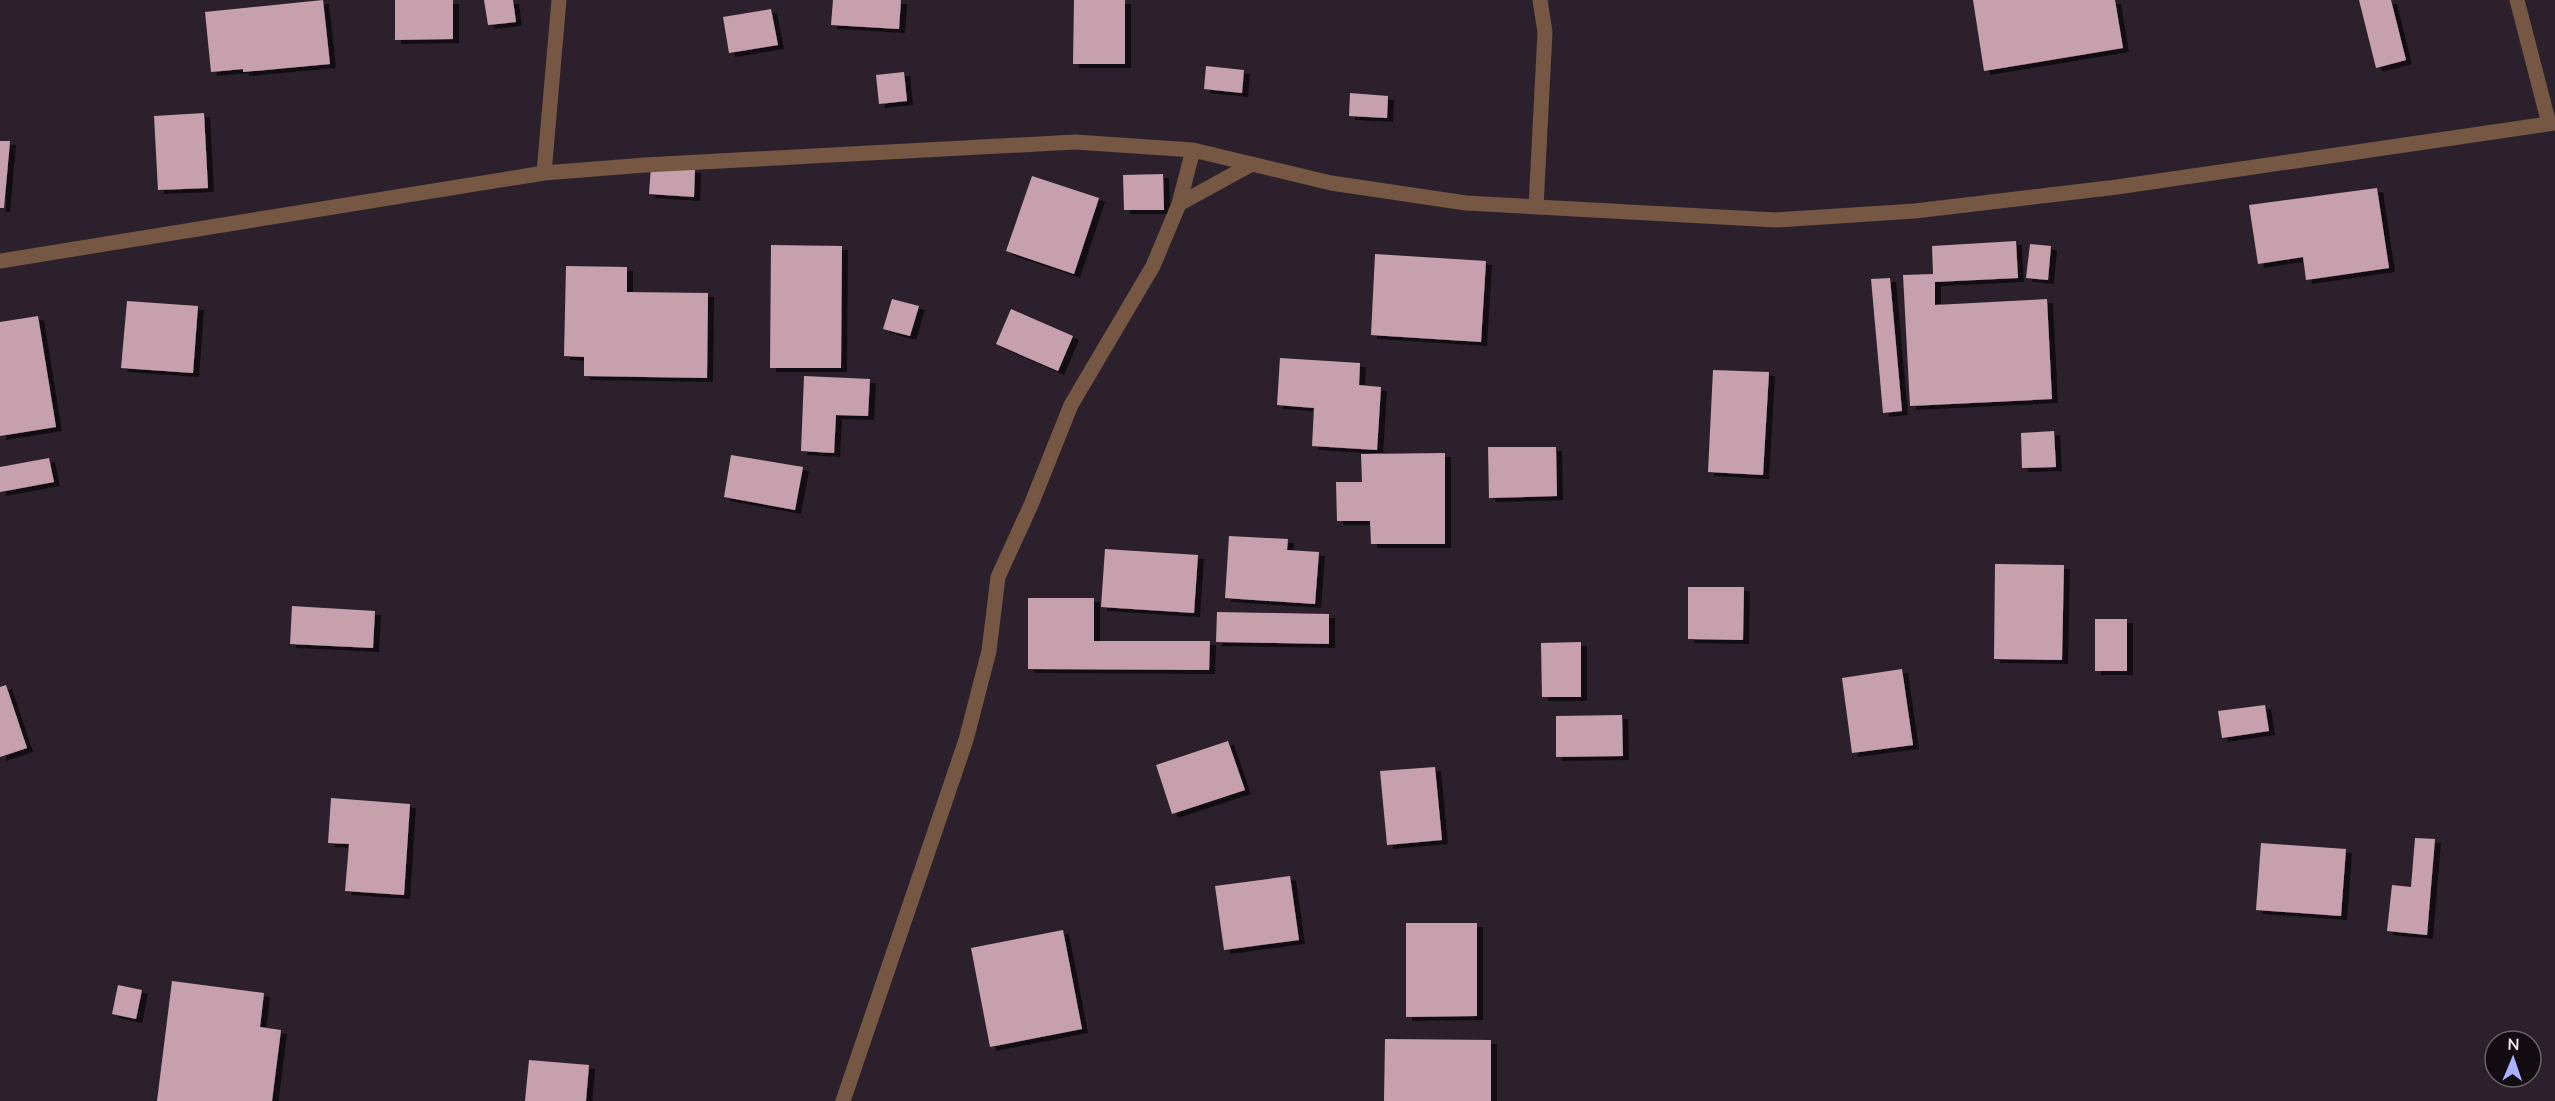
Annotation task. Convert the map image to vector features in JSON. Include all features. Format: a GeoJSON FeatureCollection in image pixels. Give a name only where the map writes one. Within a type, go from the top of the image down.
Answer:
{"type":"FeatureCollection","features":[{"type":"Feature","properties":{"kind":"street"},"geometry":{"type":"LineString","coordinates":[[544,173],[559,0]]}},
{"type":"Feature","properties":{"kind":"street"},"geometry":{"type":"LineString","coordinates":[[1536,207],[1545,32],[1540,0]]}},
{"type":"Feature","properties":{"kind":"street"},"geometry":{"type":"LineString","coordinates":[[0,261],[544,173],[645,165],[1075,142],[1193,150],[1331,183],[1466,203],[1776,220],[1915,211],[2117,187],[2552,123],[2517,0]]}},
{"type":"Feature","properties":{"kind":"street"},"geometry":{"type":"LineString","coordinates":[[843,1101],[966,740],[989,651],[998,576],[1031,505],[1071,405],[1153,266],[1179,204],[1193,150]]}},
{"type":"Feature","properties":{"kind":"street"},"geometry":{"type":"LineString","coordinates":[[1179,204],[1252,164]]}},
{"type":"Feature","properties":{"kind":"building"},"geometry":{"type":"Polygon","coordinates":[[[323,0],[330,64],[243,72],[243,69],[211,72],[205,12],[323,0]]]}},
{"type":"Feature","properties":{"kind":"building"},"geometry":{"type":"Polygon","coordinates":[[[395,0],[453,0],[453,39],[395,40],[395,0]]]}},
{"type":"Feature","properties":{"kind":"building"},"geometry":{"type":"Polygon","coordinates":[[[484,0],[513,0],[516,22],[488,25],[484,0]]]}},
{"type":"Feature","properties":{"kind":"building"},"geometry":{"type":"Polygon","coordinates":[[[833,0],[901,0],[899,29],[831,25],[833,0]]]}},
{"type":"Feature","properties":{"kind":"building"},"geometry":{"type":"Polygon","coordinates":[[[1074,0],[1125,0],[1125,64],[1073,64],[1074,0]]]}},
{"type":"Feature","properties":{"kind":"building"},"geometry":{"type":"Polygon","coordinates":[[[1973,0],[2115,0],[2123,48],[1984,71],[1973,0]]]}},
{"type":"Feature","properties":{"kind":"building"},"geometry":{"type":"Polygon","coordinates":[[[2359,0],[2391,0],[2406,60],[2376,68],[2359,0]]]}},
{"type":"Feature","properties":{"kind":"building"},"geometry":{"type":"Polygon","coordinates":[[[771,9],[778,45],[729,53],[723,17],[771,9]]]}},
{"type":"Feature","properties":{"kind":"building"},"geometry":{"type":"Polygon","coordinates":[[[1206,66],[1244,70],[1242,93],[1204,89],[1206,66]]]}},
{"type":"Feature","properties":{"kind":"building"},"geometry":{"type":"Polygon","coordinates":[[[904,72],[907,101],[879,104],[876,75],[904,72]]]}},
{"type":"Feature","properties":{"kind":"building"},"geometry":{"type":"Polygon","coordinates":[[[1350,93],[1388,96],[1387,118],[1349,116],[1350,93]]]}},
{"type":"Feature","properties":{"kind":"building"},"geometry":{"type":"Polygon","coordinates":[[[204,113],[208,188],[158,190],[154,116],[204,113]]]}},
{"type":"Feature","properties":{"kind":"building"},"geometry":{"type":"Polygon","coordinates":[[[0,141],[10,141],[4,208],[0,208],[0,141]]]}},
{"type":"Feature","properties":{"kind":"building"},"geometry":{"type":"Polygon","coordinates":[[[651,166],[695,169],[694,197],[649,194],[651,166]]]}},
{"type":"Feature","properties":{"kind":"building"},"geometry":{"type":"Polygon","coordinates":[[[1163,174],[1164,210],[1124,210],[1123,175],[1163,174]]]}},
{"type":"Feature","properties":{"kind":"building"},"geometry":{"type":"Polygon","coordinates":[[[1032,176],[1099,198],[1074,274],[1006,251],[1032,176]]]}},
{"type":"Feature","properties":{"kind":"building"},"geometry":{"type":"Polygon","coordinates":[[[2377,188],[2389,268],[2306,280],[2303,257],[2258,264],[2249,205],[2377,188]]]}},
{"type":"Feature","properties":{"kind":"building"},"geometry":{"type":"Polygon","coordinates":[[[2016,241],[2018,278],[1935,282],[1935,305],[2047,299],[2052,399],[1910,406],[1903,275],[1933,274],[1932,246],[2016,241]]]}},
{"type":"Feature","properties":{"kind":"building"},"geometry":{"type":"Polygon","coordinates":[[[2030,244],[2051,246],[2048,280],[2026,278],[2030,244]]]}},
{"type":"Feature","properties":{"kind":"building"},"geometry":{"type":"Polygon","coordinates":[[[771,245],[842,246],[841,368],[770,368],[771,245]]]}},
{"type":"Feature","properties":{"kind":"building"},"geometry":{"type":"Polygon","coordinates":[[[1375,254],[1486,261],[1481,342],[1371,335],[1375,254]]]}},
{"type":"Feature","properties":{"kind":"building"},"geometry":{"type":"Polygon","coordinates":[[[566,266],[627,267],[627,292],[708,293],[707,378],[584,376],[584,357],[564,356],[566,266]]]}},
{"type":"Feature","properties":{"kind":"building"},"geometry":{"type":"Polygon","coordinates":[[[1890,278],[1902,411],[1883,413],[1871,279],[1890,278]]]}},
{"type":"Feature","properties":{"kind":"building"},"geometry":{"type":"Polygon","coordinates":[[[892,299],[919,306],[910,336],[883,329],[892,299]]]}},
{"type":"Feature","properties":{"kind":"building"},"geometry":{"type":"Polygon","coordinates":[[[127,301],[198,306],[193,373],[121,368],[127,301]]]}},
{"type":"Feature","properties":{"kind":"building"},"geometry":{"type":"Polygon","coordinates":[[[1011,309],[1073,336],[1058,371],[996,344],[1011,309]]]}},
{"type":"Feature","properties":{"kind":"building"},"geometry":{"type":"Polygon","coordinates":[[[38,316],[56,427],[0,436],[0,322],[38,316]]]}},
{"type":"Feature","properties":{"kind":"building"},"geometry":{"type":"Polygon","coordinates":[[[1280,358],[1360,363],[1359,385],[1381,387],[1377,450],[1312,446],[1314,408],[1277,405],[1280,358]]]}},
{"type":"Feature","properties":{"kind":"building"},"geometry":{"type":"Polygon","coordinates":[[[1713,370],[1769,372],[1763,475],[1708,472],[1713,370]]]}},
{"type":"Feature","properties":{"kind":"building"},"geometry":{"type":"Polygon","coordinates":[[[804,376],[870,379],[868,416],[836,415],[834,453],[801,451],[804,376]]]}},
{"type":"Feature","properties":{"kind":"building"},"geometry":{"type":"Polygon","coordinates":[[[2054,431],[2056,467],[2022,468],[2021,433],[2054,431]]]}},
{"type":"Feature","properties":{"kind":"building"},"geometry":{"type":"Polygon","coordinates":[[[1488,447],[1556,447],[1557,496],[1489,498],[1488,447]]]}},
{"type":"Feature","properties":{"kind":"building"},"geometry":{"type":"Polygon","coordinates":[[[1445,453],[1445,544],[1371,544],[1370,521],[1337,521],[1336,482],[1362,482],[1361,454],[1445,453]]]}},
{"type":"Feature","properties":{"kind":"building"},"geometry":{"type":"Polygon","coordinates":[[[731,455],[803,467],[795,510],[724,497],[731,455]]]}},
{"type":"Feature","properties":{"kind":"building"},"geometry":{"type":"Polygon","coordinates":[[[49,458],[54,482],[0,492],[0,467],[49,458]]]}},
{"type":"Feature","properties":{"kind":"building"},"geometry":{"type":"Polygon","coordinates":[[[1229,536],[1288,539],[1287,550],[1319,552],[1315,604],[1225,598],[1229,536]]]}},
{"type":"Feature","properties":{"kind":"building"},"geometry":{"type":"Polygon","coordinates":[[[1105,549],[1198,555],[1194,613],[1101,607],[1105,549]]]}},
{"type":"Feature","properties":{"kind":"building"},"geometry":{"type":"Polygon","coordinates":[[[1995,564],[2064,565],[2062,660],[1994,659],[1995,564]]]}},
{"type":"Feature","properties":{"kind":"building"},"geometry":{"type":"Polygon","coordinates":[[[1688,587],[1744,587],[1743,640],[1688,639],[1688,587]]]}},
{"type":"Feature","properties":{"kind":"building"},"geometry":{"type":"Polygon","coordinates":[[[1028,598],[1094,598],[1094,641],[1210,641],[1209,670],[1028,669],[1028,598]]]}},
{"type":"Feature","properties":{"kind":"building"},"geometry":{"type":"Polygon","coordinates":[[[292,606],[375,611],[373,648],[290,644],[292,606]]]}},
{"type":"Feature","properties":{"kind":"building"},"geometry":{"type":"Polygon","coordinates":[[[1217,612],[1329,614],[1329,644],[1216,642],[1217,612]]]}},
{"type":"Feature","properties":{"kind":"building"},"geometry":{"type":"Polygon","coordinates":[[[2095,619],[2127,619],[2127,671],[2095,671],[2095,619]]]}},
{"type":"Feature","properties":{"kind":"building"},"geometry":{"type":"Polygon","coordinates":[[[1581,642],[1581,697],[1542,697],[1541,643],[1581,642]]]}},
{"type":"Feature","properties":{"kind":"building"},"geometry":{"type":"Polygon","coordinates":[[[1902,669],[1913,745],[1852,753],[1842,678],[1902,669]]]}},
{"type":"Feature","properties":{"kind":"building"},"geometry":{"type":"Polygon","coordinates":[[[6,685],[27,748],[0,757],[0,687],[6,685]]]}},
{"type":"Feature","properties":{"kind":"building"},"geometry":{"type":"Polygon","coordinates":[[[2265,705],[2269,731],[2222,738],[2218,711],[2265,705]]]}},
{"type":"Feature","properties":{"kind":"building"},"geometry":{"type":"Polygon","coordinates":[[[1622,715],[1623,756],[1556,757],[1556,716],[1622,715]]]}},
{"type":"Feature","properties":{"kind":"building"},"geometry":{"type":"Polygon","coordinates":[[[1228,741],[1245,790],[1172,814],[1156,765],[1228,741]]]}},
{"type":"Feature","properties":{"kind":"building"},"geometry":{"type":"Polygon","coordinates":[[[1435,767],[1442,840],[1387,845],[1380,771],[1435,767]]]}},
{"type":"Feature","properties":{"kind":"building"},"geometry":{"type":"Polygon","coordinates":[[[331,798],[410,804],[404,895],[345,891],[349,844],[328,843],[331,798]]]}},
{"type":"Feature","properties":{"kind":"building"},"geometry":{"type":"Polygon","coordinates":[[[2415,838],[2435,839],[2427,935],[2387,931],[2392,885],[2411,887],[2415,838]]]}},
{"type":"Feature","properties":{"kind":"building"},"geometry":{"type":"Polygon","coordinates":[[[2261,843],[2346,849],[2341,916],[2256,910],[2261,843]]]}},
{"type":"Feature","properties":{"kind":"building"},"geometry":{"type":"Polygon","coordinates":[[[1290,876],[1299,940],[1224,950],[1215,886],[1290,876]]]}},
{"type":"Feature","properties":{"kind":"building"},"geometry":{"type":"Polygon","coordinates":[[[1406,923],[1477,923],[1477,1016],[1406,1017],[1406,923]]]}},
{"type":"Feature","properties":{"kind":"building"},"geometry":{"type":"Polygon","coordinates":[[[1063,930],[1082,1029],[990,1047],[971,948],[1063,930]]]}},
{"type":"Feature","properties":{"kind":"building"},"geometry":{"type":"Polygon","coordinates":[[[172,981],[264,993],[260,1027],[281,1030],[272,1101],[157,1101],[172,981]]]}},
{"type":"Feature","properties":{"kind":"building"},"geometry":{"type":"Polygon","coordinates":[[[118,985],[142,990],[136,1019],[112,1014],[118,985]]]}},
{"type":"Feature","properties":{"kind":"building"},"geometry":{"type":"Polygon","coordinates":[[[1385,1039],[1491,1040],[1491,1101],[1384,1101],[1385,1039]]]}},
{"type":"Feature","properties":{"kind":"building"},"geometry":{"type":"Polygon","coordinates":[[[529,1060],[589,1065],[586,1101],[525,1101],[529,1060]]]}}]}
